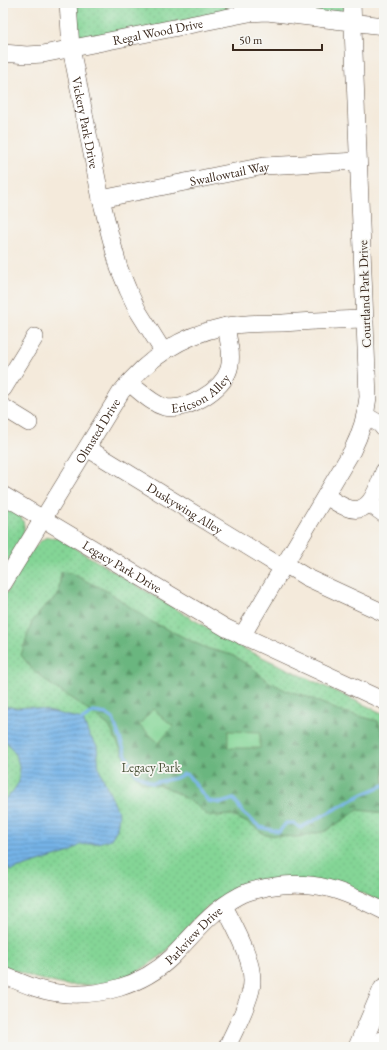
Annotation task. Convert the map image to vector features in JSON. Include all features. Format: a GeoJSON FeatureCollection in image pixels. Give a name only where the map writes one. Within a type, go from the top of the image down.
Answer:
{"type":"FeatureCollection","features":[{"type":"Feature","properties":{"kind":"main road"},"geometry":{"type":"LineString","coordinates":[[359,1047],[384,989]]}},
{"type":"Feature","properties":{"kind":"main road"},"geometry":{"type":"LineString","coordinates":[[381,1047],[384,1041]]}},
{"type":"Feature","properties":{"kind":"street","name":"Vickery Park Drive"},"geometry":{"type":"LineString","coordinates":[[68,3],[71,48],[101,198],[119,268],[138,311],[163,352]]}},
{"type":"Feature","properties":{"kind":"street","name":"Courtland Park Drive"},"geometry":{"type":"LineString","coordinates":[[284,566],[352,451],[361,434],[366,416],[368,397],[352,3]]}},
{"type":"Feature","properties":{"kind":"street","name":"Regal Wood Drive"},"geometry":{"type":"LineString","coordinates":[[3,52],[27,55],[43,54],[249,13],[267,12],[384,26]]}},
{"type":"Feature","properties":{"kind":"street","name":"Swallowtail Way"},"geometry":{"type":"LineString","coordinates":[[101,198],[264,166],[358,161]]}},
{"type":"Feature","properties":{"kind":"street","name":"Olmsted Drive"},"geometry":{"type":"LineString","coordinates":[[43,520],[121,392],[142,368],[163,352],[180,342],[201,333],[226,326],[365,319]]}},
{"type":"Feature","properties":{"kind":"street","name":"Ericson Alley"},"geometry":{"type":"LineString","coordinates":[[129,383],[153,402],[164,407],[176,408],[194,402],[216,389],[224,380],[229,369],[230,356],[226,326]]}},
{"type":"Feature","properties":{"kind":"street"},"geometry":{"type":"LineString","coordinates":[[3,389],[35,337]]}},
{"type":"Feature","properties":{"kind":"street"},"geometry":{"type":"LineString","coordinates":[[3,407],[29,423]]}},
{"type":"Feature","properties":{"kind":"street"},"geometry":{"type":"LineString","coordinates":[[366,416],[380,424],[384,429]]}},
{"type":"Feature","properties":{"kind":"street","name":"Duskywing Alley"},"geometry":{"type":"LineString","coordinates":[[87,448],[284,566],[384,612]]}},
{"type":"Feature","properties":{"kind":"street"},"geometry":{"type":"LineString","coordinates":[[326,496],[346,508],[358,510],[370,504],[384,471]]}},
{"type":"Feature","properties":{"kind":"street","name":"Legacy Park Drive"},"geometry":{"type":"LineString","coordinates":[[3,495],[226,628],[384,701]]}},
{"type":"Feature","properties":{"kind":"street"},"geometry":{"type":"LineString","coordinates":[[370,504],[384,514]]}},
{"type":"Feature","properties":{"kind":"street"},"geometry":{"type":"LineString","coordinates":[[3,584],[43,520]]}},
{"type":"Feature","properties":{"kind":"street"},"geometry":{"type":"LineString","coordinates":[[242,636],[284,566]]}},
{"type":"Feature","properties":{"kind":"street","name":"Parkview Drive"},"geometry":{"type":"LineString","coordinates":[[3,975],[56,993],[79,994],[105,992],[124,986],[141,979],[171,958],[206,921],[224,906],[240,895],[260,888],[284,884],[316,885],[352,895],[384,911]]}},
{"type":"Feature","properties":{"kind":"street"},"geometry":{"type":"LineString","coordinates":[[224,906],[244,947],[251,970],[252,988],[248,1001],[227,1047]]}},
{"type":"Feature","properties":{"kind":"green space"},"geometry":{"type":"Polygon","coordinates":[[[68,3],[352,3],[352,22],[284,14],[71,48],[68,3]]]}},
{"type":"Feature","properties":{"kind":"green space"},"geometry":{"type":"Polygon","coordinates":[[[3,504],[19,515],[23,521],[24,528],[20,543],[3,570],[3,504]]]}},
{"type":"Feature","properties":{"kind":"green space","name":"Legacy Park"},"geometry":{"type":"Polygon","coordinates":[[[47,537],[58,538],[234,644],[384,714],[384,903],[348,887],[233,890],[205,909],[193,920],[164,954],[139,971],[125,978],[95,985],[64,985],[35,978],[3,966],[3,599],[28,556],[41,541],[47,537]]]}},
{"type":"Feature","properties":{"kind":"green space"},"geometry":{"type":"Polygon","coordinates":[[[61,572],[71,573],[109,592],[150,621],[206,648],[232,655],[253,668],[266,680],[285,690],[303,695],[340,711],[378,721],[384,739],[384,815],[376,812],[358,810],[326,831],[298,837],[265,835],[252,825],[231,815],[207,815],[196,805],[166,787],[141,782],[133,773],[109,726],[76,701],[51,685],[32,669],[21,655],[32,622],[46,605],[58,596],[61,572]]]}},
{"type":"Feature","properties":{"kind":"green space"},"geometry":{"type":"Polygon","coordinates":[[[153,709],[173,726],[159,743],[139,725],[153,709]]]}},
{"type":"Feature","properties":{"kind":"green space"},"geometry":{"type":"Polygon","coordinates":[[[228,731],[260,732],[260,748],[228,748],[228,731]]]}},
{"type":"Feature","properties":{"kind":"water"},"geometry":{"type":"Polygon","coordinates":[[[3,706],[16,708],[30,707],[83,719],[88,733],[97,746],[99,769],[119,814],[117,829],[111,839],[98,843],[80,845],[70,852],[10,871],[3,860],[3,801],[13,791],[19,782],[19,766],[16,755],[3,737],[3,706]]]}},
{"type":"Feature","properties":{"kind":"waterway"},"geometry":{"type":"LineString","coordinates":[[83,719],[94,712],[106,714],[113,719],[126,755],[136,774],[152,783],[176,778],[184,774],[188,775],[208,801],[221,803],[234,799],[243,813],[260,827],[279,832],[286,823],[294,823],[300,828],[363,794],[384,785]]}}]}
